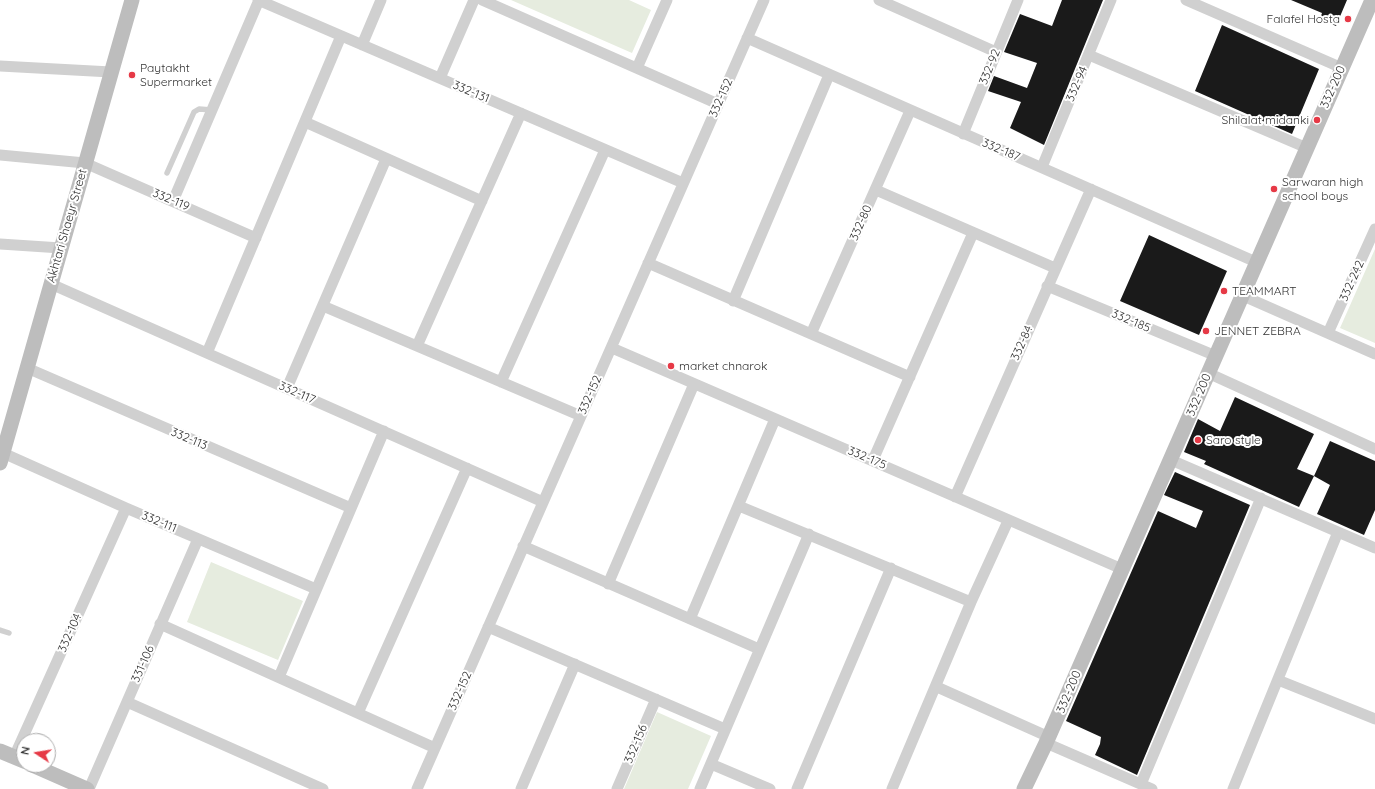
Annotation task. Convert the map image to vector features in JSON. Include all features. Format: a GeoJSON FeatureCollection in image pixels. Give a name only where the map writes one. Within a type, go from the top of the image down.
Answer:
{"type":"FeatureCollection","features":[{"type":"Feature","properties":{"kind":"street","name":"Akhtari Shaeyr Street"},"geometry":{"type":"LineString","coordinates":[[1,458],[132,0]]}},
{"type":"Feature","properties":{"kind":"street"},"geometry":{"type":"LineString","coordinates":[[173,201],[259,0]]}},
{"type":"Feature","properties":{"kind":"street","name":"332-131"},"geometry":{"type":"LineString","coordinates":[[259,0],[683,183]]}},
{"type":"Feature","properties":{"kind":"street"},"geometry":{"type":"LineString","coordinates":[[362,45],[381,0]]}},
{"type":"Feature","properties":{"kind":"street"},"geometry":{"type":"LineString","coordinates":[[440,78],[474,0]]}},
{"type":"Feature","properties":{"kind":"street"},"geometry":{"type":"LineString","coordinates":[[482,0],[718,104]]}},
{"type":"Feature","properties":{"kind":"street","name":"332-152"},"geometry":{"type":"LineString","coordinates":[[417,789],[764,0]]}},
{"type":"Feature","properties":{"kind":"street"},"geometry":{"type":"LineString","coordinates":[[879,0],[996,52]]}},
{"type":"Feature","properties":{"kind":"street","name":"332-92"},"geometry":{"type":"LineString","coordinates":[[963,134],[1018,0]]}},
{"type":"Feature","properties":{"kind":"street","name":"332-94"},"geometry":{"type":"LineString","coordinates":[[1042,167],[1111,0]]}},
{"type":"Feature","properties":{"kind":"street"},"geometry":{"type":"LineString","coordinates":[[1186,0],[1342,68]]}},
{"type":"Feature","properties":{"kind":"street","name":"332-200"},"geometry":{"type":"LineString","coordinates":[[1024,789],[1048,740],[1171,460],[1241,295],[1372,0]]}},
{"type":"Feature","properties":{"kind":"street"},"geometry":{"type":"LineString","coordinates":[[637,68],[665,1]]}},
{"type":"Feature","properties":{"kind":"street"},"geometry":{"type":"LineString","coordinates":[[207,353],[341,36]]}},
{"type":"Feature","properties":{"kind":"street","name":"332-187"},"geometry":{"type":"LineString","coordinates":[[747,38],[1256,262]]}},
{"type":"Feature","properties":{"kind":"street"},"geometry":{"type":"LineString","coordinates":[[1089,55],[1307,148]]}},
{"type":"Feature","properties":{"kind":"street"},"geometry":{"type":"LineString","coordinates":[[0,66],[111,72]]}},
{"type":"Feature","properties":{"kind":"street"},"geometry":{"type":"LineString","coordinates":[[733,301],[829,74]]}},
{"type":"Feature","properties":{"kind":"street","name":"332-80"},"geometry":{"type":"LineString","coordinates":[[811,334],[910,111]]}},
{"type":"Feature","properties":{"kind":"street"},"geometry":{"type":"LineString","coordinates":[[417,346],[522,113]]}},
{"type":"Feature","properties":{"kind":"street"},"geometry":{"type":"LineString","coordinates":[[305,122],[482,202]]}},
{"type":"Feature","properties":{"kind":"street"},"geometry":{"type":"LineString","coordinates":[[501,382],[605,150]]}},
{"type":"Feature","properties":{"kind":"street","name":"332-119"},"geometry":{"type":"LineString","coordinates":[[0,155],[85,163],[256,238]]}},
{"type":"Feature","properties":{"kind":"street"},"geometry":{"type":"LineString","coordinates":[[287,388],[386,159]]}},
{"type":"Feature","properties":{"kind":"street","name":"332-84"},"geometry":{"type":"LineString","coordinates":[[954,497],[1091,189]]}},
{"type":"Feature","properties":{"kind":"street"},"geometry":{"type":"LineString","coordinates":[[876,190],[1055,268]]}},
{"type":"Feature","properties":{"kind":"street","name":"332-242"},"geometry":{"type":"LineString","coordinates":[[1328,333],[1375,229]]}},
{"type":"Feature","properties":{"kind":"street"},"geometry":{"type":"LineString","coordinates":[[873,460],[973,233]]}},
{"type":"Feature","properties":{"kind":"street"},"geometry":{"type":"LineString","coordinates":[[0,244],[61,248]]}},
{"type":"Feature","properties":{"kind":"street"},"geometry":{"type":"LineString","coordinates":[[648,263],[910,377]]}},
{"type":"Feature","properties":{"kind":"street","name":"332-117"},"geometry":{"type":"LineString","coordinates":[[51,284],[543,502]]}},
{"type":"Feature","properties":{"kind":"street","name":"332-185"},"geometry":{"type":"LineString","coordinates":[[1047,286],[1216,356]]}},
{"type":"Feature","properties":{"kind":"street"},"geometry":{"type":"LineString","coordinates":[[1241,295],[1375,354]]}},
{"type":"Feature","properties":{"kind":"street"},"geometry":{"type":"LineString","coordinates":[[323,306],[581,416]]}},
{"type":"Feature","properties":{"kind":"street","name":"332-175"},"geometry":{"type":"LineString","coordinates":[[612,348],[873,460],[1008,521],[1122,569]]}},
{"type":"Feature","properties":{"kind":"street","name":"332-113"},"geometry":{"type":"LineString","coordinates":[[27,368],[351,508]]}},
{"type":"Feature","properties":{"kind":"street"},"geometry":{"type":"LineString","coordinates":[[1208,373],[1375,449]]}},
{"type":"Feature","properties":{"kind":"street"},"geometry":{"type":"LineString","coordinates":[[608,584],[694,384]]}},
{"type":"Feature","properties":{"kind":"street"},"geometry":{"type":"LineString","coordinates":[[690,619],[775,419]]}},
{"type":"Feature","properties":{"kind":"street"},"geometry":{"type":"LineString","coordinates":[[279,677],[384,431]]}},
{"type":"Feature","properties":{"kind":"street","name":"332-111"},"geometry":{"type":"LineString","coordinates":[[1,458],[126,508],[316,589]]}},
{"type":"Feature","properties":{"kind":"street"},"geometry":{"type":"LineString","coordinates":[[1171,460],[1375,548]]}},
{"type":"Feature","properties":{"kind":"street"},"geometry":{"type":"LineString","coordinates":[[358,713],[467,468]]}},
{"type":"Feature","properties":{"kind":"street"},"geometry":{"type":"LineString","coordinates":[[1141,784],[1261,498]]}},
{"type":"Feature","properties":{"kind":"street"},"geometry":{"type":"LineString","coordinates":[[739,506],[971,602]]}},
{"type":"Feature","properties":{"kind":"street","name":"332-104"},"geometry":{"type":"LineString","coordinates":[[30,733],[126,508]]}},
{"type":"Feature","properties":{"kind":"street"},"geometry":{"type":"LineString","coordinates":[[892,789],[937,686],[971,602],[1008,521]]}},
{"type":"Feature","properties":{"kind":"street"},"geometry":{"type":"LineString","coordinates":[[1233,789],[1338,532]]}},
{"type":"Feature","properties":{"kind":"street"},"geometry":{"type":"LineString","coordinates":[[700,789],[809,534]]}},
{"type":"Feature","properties":{"kind":"street","name":"331-106"},"geometry":{"type":"LineString","coordinates":[[88,789],[198,539]]}},
{"type":"Feature","properties":{"kind":"street"},"geometry":{"type":"LineString","coordinates":[[523,546],[759,649]]}},
{"type":"Feature","properties":{"kind":"street"},"geometry":{"type":"LineString","coordinates":[[798,789],[891,568]]}},
{"type":"Feature","properties":{"kind":"street"},"geometry":{"type":"LineString","coordinates":[[160,624],[435,748]]}},
{"type":"Feature","properties":{"kind":"street"},"geometry":{"type":"LineString","coordinates":[[488,627],[725,729]]}},
{"type":"Feature","properties":{"kind":"street"},"geometry":{"type":"LineString","coordinates":[[520,789],[575,664]]}},
{"type":"Feature","properties":{"kind":"street"},"geometry":{"type":"LineString","coordinates":[[1278,680],[1375,719]]}},
{"type":"Feature","properties":{"kind":"street"},"geometry":{"type":"LineString","coordinates":[[937,686],[1152,789]]}},
{"type":"Feature","properties":{"kind":"street","name":"332-156"},"geometry":{"type":"LineString","coordinates":[[617,789],[656,698]]}},
{"type":"Feature","properties":{"kind":"street"},"geometry":{"type":"LineString","coordinates":[[126,702],[323,789]]}},
{"type":"Feature","properties":{"kind":"street"},"geometry":{"type":"LineString","coordinates":[[0,751],[16,758]]}},
{"type":"Feature","properties":{"kind":"street"},"geometry":{"type":"LineString","coordinates":[[711,764],[770,789]]}},
{"type":"Feature","properties":{"kind":"street"},"geometry":{"type":"LineString","coordinates":[[51,773],[88,789]]}},
{"type":"Feature","properties":{"kind":"lane"},"geometry":{"type":"LineString","coordinates":[[167,173],[194,112],[199,109],[212,110]]}},
{"type":"Feature","properties":{"kind":"lane"},"geometry":{"type":"LineString","coordinates":[[0,630],[9,633]]}},
{"type":"Feature","properties":{"kind":"shaded area"},"geometry":{"type":"Polygon","coordinates":[[[511,0],[629,0],[651,10],[632,53],[511,0]]]}},
{"type":"Feature","properties":{"kind":"shaded area"},"geometry":{"type":"Polygon","coordinates":[[[1375,249],[1375,343],[1340,328],[1375,249]]]}},
{"type":"Feature","properties":{"kind":"shaded area"},"geometry":{"type":"Polygon","coordinates":[[[211,562],[303,601],[278,660],[187,622],[211,562]]]}},
{"type":"Feature","properties":{"kind":"shaded area"},"geometry":{"type":"Polygon","coordinates":[[[657,712],[711,736],[688,789],[624,789],[657,712]]]}},
{"type":"Feature","properties":{"kind":"building"},"geometry":{"type":"Polygon","coordinates":[[[1062,0],[1103,0],[1044,145],[1010,128],[1021,102],[988,91],[994,76],[1027,88],[1037,63],[1004,52],[1020,14],[1052,26],[1062,0]]]}},
{"type":"Feature","properties":{"kind":"building"},"geometry":{"type":"Polygon","coordinates":[[[1291,0],[1347,0],[1336,26],[1320,19],[1322,13],[1291,0]]]}},
{"type":"Feature","properties":{"kind":"building"},"geometry":{"type":"Polygon","coordinates":[[[1222,25],[1319,69],[1292,134],[1195,91],[1222,25]]]}},
{"type":"Feature","properties":{"kind":"building"},"geometry":{"type":"Polygon","coordinates":[[[1149,235],[1227,271],[1199,335],[1120,301],[1149,235]]]}},
{"type":"Feature","properties":{"kind":"building"},"geometry":{"type":"Polygon","coordinates":[[[1235,397],[1314,434],[1297,469],[1314,476],[1299,507],[1204,464],[1206,461],[1184,452],[1198,419],[1220,431],[1235,397]]]}},
{"type":"Feature","properties":{"kind":"building"},"geometry":{"type":"Polygon","coordinates":[[[1330,441],[1375,461],[1375,510],[1364,535],[1317,514],[1330,485],[1314,476],[1330,441]]]}},
{"type":"Feature","properties":{"kind":"building"},"geometry":{"type":"Polygon","coordinates":[[[1175,472],[1250,505],[1137,775],[1095,755],[1100,744],[1101,737],[1066,721],[1158,511],[1196,528],[1203,511],[1164,495],[1175,472]]]}},
{"type":"Feature","properties":{"kind":"place","name":"Falafel Hosta"},"geometry":{"type":"Point","coordinates":[1348,19]}},
{"type":"Feature","properties":{"kind":"place","name":"Paytakht Supermarket"},"geometry":{"type":"Point","coordinates":[132,75]}},
{"type":"Feature","properties":{"kind":"place","name":"Shilalat midanki"},"geometry":{"type":"Point","coordinates":[1317,120]}},
{"type":"Feature","properties":{"kind":"place","name":"Sarwaran high school boys"},"geometry":{"type":"Point","coordinates":[1274,189]}},
{"type":"Feature","properties":{"kind":"place","name":"TEAMMART"},"geometry":{"type":"Point","coordinates":[1224,291]}},
{"type":"Feature","properties":{"kind":"place","name":"JENNET ZEBRA"},"geometry":{"type":"Point","coordinates":[1206,331]}},
{"type":"Feature","properties":{"kind":"place","name":"market chnarok"},"geometry":{"type":"Point","coordinates":[671,366]}},
{"type":"Feature","properties":{"kind":"place","name":"Saro style"},"geometry":{"type":"Point","coordinates":[1198,440]}}]}
